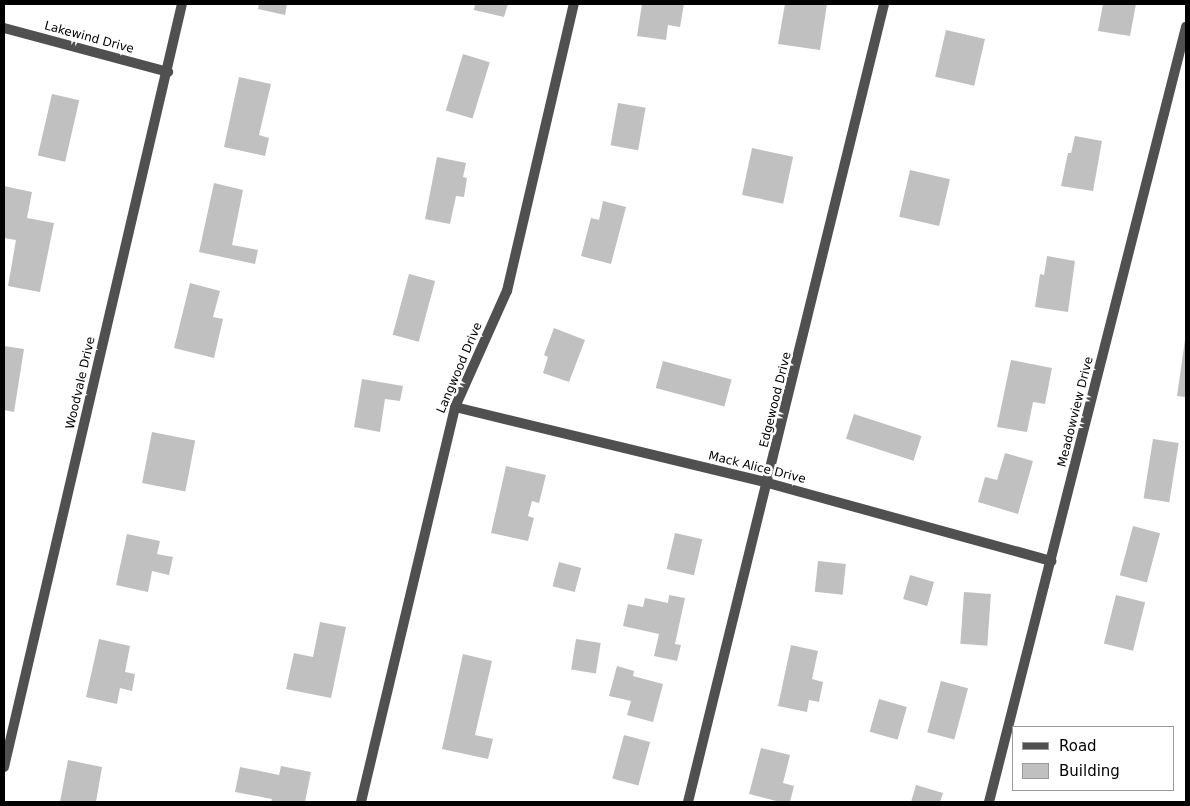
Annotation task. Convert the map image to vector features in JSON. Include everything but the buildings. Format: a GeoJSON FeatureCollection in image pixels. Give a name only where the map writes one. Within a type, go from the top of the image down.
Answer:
{"type":"FeatureCollection","features":[{"type":"Feature","properties":{"kind":"street","name":"Woodvale Drive"},"geometry":{"type":"LineString","coordinates":[[4,767],[168,72],[182,4]]}},
{"type":"Feature","properties":{"kind":"street","name":"Langwood Drive"},"geometry":{"type":"LineString","coordinates":[[361,802],[454,407],[507,290],[574,4]]}},
{"type":"Feature","properties":{"kind":"street","name":"Edgewood Drive"},"geometry":{"type":"LineString","coordinates":[[688,802],[768,483],[884,4]]}},
{"type":"Feature","properties":{"kind":"street","name":"Meadowview Drive"},"geometry":{"type":"LineString","coordinates":[[989,802],[1186,27]]}},
{"type":"Feature","properties":{"kind":"street","name":"Lakewind Drive"},"geometry":{"type":"LineString","coordinates":[[4,28],[168,72]]}},
{"type":"Feature","properties":{"kind":"street","name":"Mack Alice Drive"},"geometry":{"type":"LineString","coordinates":[[454,407],[768,483],[1051,561]]}}]}
